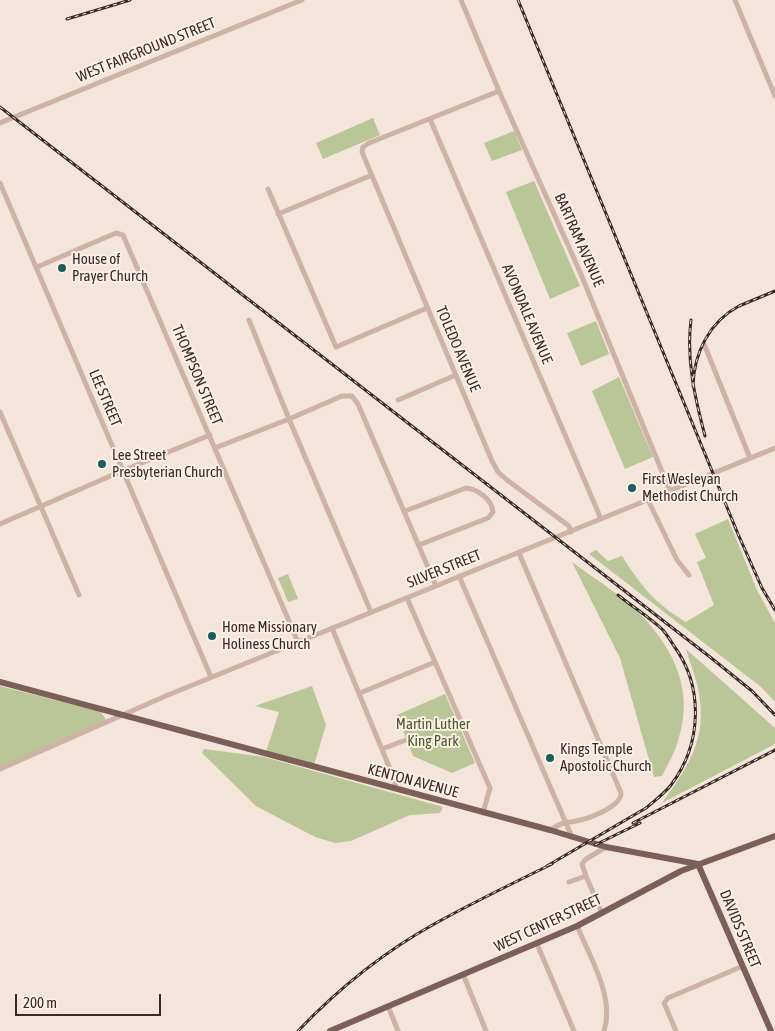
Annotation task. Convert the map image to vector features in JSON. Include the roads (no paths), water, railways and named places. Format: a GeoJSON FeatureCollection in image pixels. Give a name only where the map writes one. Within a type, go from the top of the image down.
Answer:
{"type":"FeatureCollection","features":[{"type":"Feature","properties":{"kind":"main road","name":"KENTON AVENUE"},"geometry":{"type":"LineString","coordinates":[[0,682],[550,830],[606,847],[698,864]]}},
{"type":"Feature","properties":{"kind":"main road","name":"WEST CENTER STREET"},"geometry":{"type":"LineString","coordinates":[[330,1031],[577,926],[681,871],[775,836]]}},
{"type":"Feature","properties":{"kind":"main road","name":"DAVIDS STREET"},"geometry":{"type":"LineString","coordinates":[[698,864],[771,1031]]}},
{"type":"Feature","properties":{"kind":"street","name":"WEST FAIRGROUND STREET"},"geometry":{"type":"LineString","coordinates":[[0,123],[288,3],[302,0]]}},
{"type":"Feature","properties":{"kind":"street","name":"BARTRAM AVENUE"},"geometry":{"type":"LineString","coordinates":[[461,0],[499,91],[580,272],[670,491]]}},
{"type":"Feature","properties":{"kind":"street"},"geometry":{"type":"LineString","coordinates":[[734,0],[775,96]]}},
{"type":"Feature","properties":{"kind":"street"},"geometry":{"type":"LineString","coordinates":[[430,119],[499,91]]}},
{"type":"Feature","properties":{"kind":"street","name":"TOLEDO AVENUE"},"geometry":{"type":"LineString","coordinates":[[430,119],[369,143],[363,148],[363,155],[498,472],[568,526],[571,532]]}},
{"type":"Feature","properties":{"kind":"street","name":"AVONDALE AVENUE"},"geometry":{"type":"LineString","coordinates":[[430,119],[601,519]]}},
{"type":"Feature","properties":{"kind":"street"},"geometry":{"type":"LineString","coordinates":[[278,214],[372,175]]}},
{"type":"Feature","properties":{"kind":"street","name":"LEE STREET"},"geometry":{"type":"LineString","coordinates":[[0,183],[211,678]]}},
{"type":"Feature","properties":{"kind":"street"},"geometry":{"type":"LineString","coordinates":[[268,189],[336,348],[427,308]]}},
{"type":"Feature","properties":{"kind":"street","name":"THOMPSON STREET"},"geometry":{"type":"LineString","coordinates":[[37,267],[116,233],[123,235],[298,642]]}},
{"type":"Feature","properties":{"kind":"street"},"geometry":{"type":"LineString","coordinates":[[249,320],[371,612]]}},
{"type":"Feature","properties":{"kind":"street"},"geometry":{"type":"LineString","coordinates":[[704,344],[750,458]]}},
{"type":"Feature","properties":{"kind":"street"},"geometry":{"type":"LineString","coordinates":[[398,400],[456,375]]}},
{"type":"Feature","properties":{"kind":"street"},"geometry":{"type":"LineString","coordinates":[[215,448],[342,396],[352,396],[358,404],[436,586]]}},
{"type":"Feature","properties":{"kind":"street"},"geometry":{"type":"LineString","coordinates":[[0,412],[79,595]]}},
{"type":"Feature","properties":{"kind":"street"},"geometry":{"type":"LineString","coordinates":[[0,524],[210,435]]}},
{"type":"Feature","properties":{"kind":"street","name":"SILVER STREET"},"geometry":{"type":"LineString","coordinates":[[0,769],[211,678],[775,448]]}},
{"type":"Feature","properties":{"kind":"street"},"geometry":{"type":"LineString","coordinates":[[405,511],[466,488],[472,488],[485,497],[492,506],[493,512],[488,518],[419,545]]}},
{"type":"Feature","properties":{"kind":"street"},"geometry":{"type":"LineString","coordinates":[[648,500],[677,560],[689,575]]}},
{"type":"Feature","properties":{"kind":"street"},"geometry":{"type":"LineString","coordinates":[[519,553],[620,790],[621,798],[609,808],[579,821],[565,822],[550,830]]}},
{"type":"Feature","properties":{"kind":"street"},"geometry":{"type":"LineString","coordinates":[[459,576],[572,837]]}},
{"type":"Feature","properties":{"kind":"street"},"geometry":{"type":"LineString","coordinates":[[407,598],[490,788],[483,813]]}},
{"type":"Feature","properties":{"kind":"street"},"geometry":{"type":"LineString","coordinates":[[332,628],[395,781],[396,789]]}},
{"type":"Feature","properties":{"kind":"street"},"geometry":{"type":"LineString","coordinates":[[360,693],[435,662]]}},
{"type":"Feature","properties":{"kind":"street"},"geometry":{"type":"LineString","coordinates":[[382,749],[406,740]]}},
{"type":"Feature","properties":{"kind":"street"},"geometry":{"type":"LineString","coordinates":[[602,913],[582,864],[586,858],[606,847]]}},
{"type":"Feature","properties":{"kind":"street"},"geometry":{"type":"LineString","coordinates":[[569,882],[586,876]]}},
{"type":"Feature","properties":{"kind":"street"},"geometry":{"type":"LineString","coordinates":[[577,926],[604,993],[607,1007],[607,1022],[604,1031]]}},
{"type":"Feature","properties":{"kind":"street"},"geometry":{"type":"LineString","coordinates":[[537,944],[574,1031]]}},
{"type":"Feature","properties":{"kind":"street"},"geometry":{"type":"LineString","coordinates":[[676,1031],[664,1003],[668,998],[743,966]]}},
{"type":"Feature","properties":{"kind":"street"},"geometry":{"type":"LineString","coordinates":[[463,974],[486,1031]]}},
{"type":"Feature","properties":{"kind":"street"},"geometry":{"type":"LineString","coordinates":[[388,1006],[398,1031]]}},
{"type":"Feature","properties":{"kind":"railway"},"geometry":{"type":"LineString","coordinates":[[67,19],[130,0]]}},
{"type":"Feature","properties":{"kind":"railway"},"geometry":{"type":"LineString","coordinates":[[518,0],[738,534],[762,588],[775,610]]}},
{"type":"Feature","properties":{"kind":"railway"},"geometry":{"type":"LineString","coordinates":[[0,107],[710,657],[752,691],[775,715]]}},
{"type":"Feature","properties":{"kind":"railway"},"geometry":{"type":"LineString","coordinates":[[693,386],[696,362],[700,350],[719,321],[739,306],[775,291]]}},
{"type":"Feature","properties":{"kind":"railway"},"geometry":{"type":"LineString","coordinates":[[691,320],[691,364],[695,393],[705,436]]}},
{"type":"Feature","properties":{"kind":"railway"},"geometry":{"type":"LineString","coordinates":[[547,866],[646,808],[671,785],[689,752],[695,716],[694,697],[691,679],[684,662],[663,630],[618,595]]}},
{"type":"Feature","properties":{"kind":"railway"},"geometry":{"type":"LineString","coordinates":[[633,823],[775,750]]}},
{"type":"Feature","properties":{"kind":"railway"},"geometry":{"type":"LineString","coordinates":[[595,845],[640,823]]}},
{"type":"Feature","properties":{"kind":"railway"},"geometry":{"type":"LineString","coordinates":[[298,1031],[329,1000],[380,958],[450,915],[552,864]]}},
{"type":"Feature","properties":{"kind":"place","name":"House of Prayer Church"},"geometry":{"type":"Point","coordinates":[62,268]}},
{"type":"Feature","properties":{"kind":"place","name":"Lee Street Presbyterian Church"},"geometry":{"type":"Point","coordinates":[102,464]}},
{"type":"Feature","properties":{"kind":"place","name":"First Wesleyan Methodist Church"},"geometry":{"type":"Point","coordinates":[632,488]}},
{"type":"Feature","properties":{"kind":"place","name":"Home Missionary Holiness Church"},"geometry":{"type":"Point","coordinates":[212,636]}},
{"type":"Feature","properties":{"kind":"place","name":"Kings Temple Apostolic Church"},"geometry":{"type":"Point","coordinates":[550,758]}},
{"type":"Feature","properties":{"kind":"park label","name":"Martin Luther King Park"},"geometry":{"type":"Point","coordinates":[433,732]}}]}
